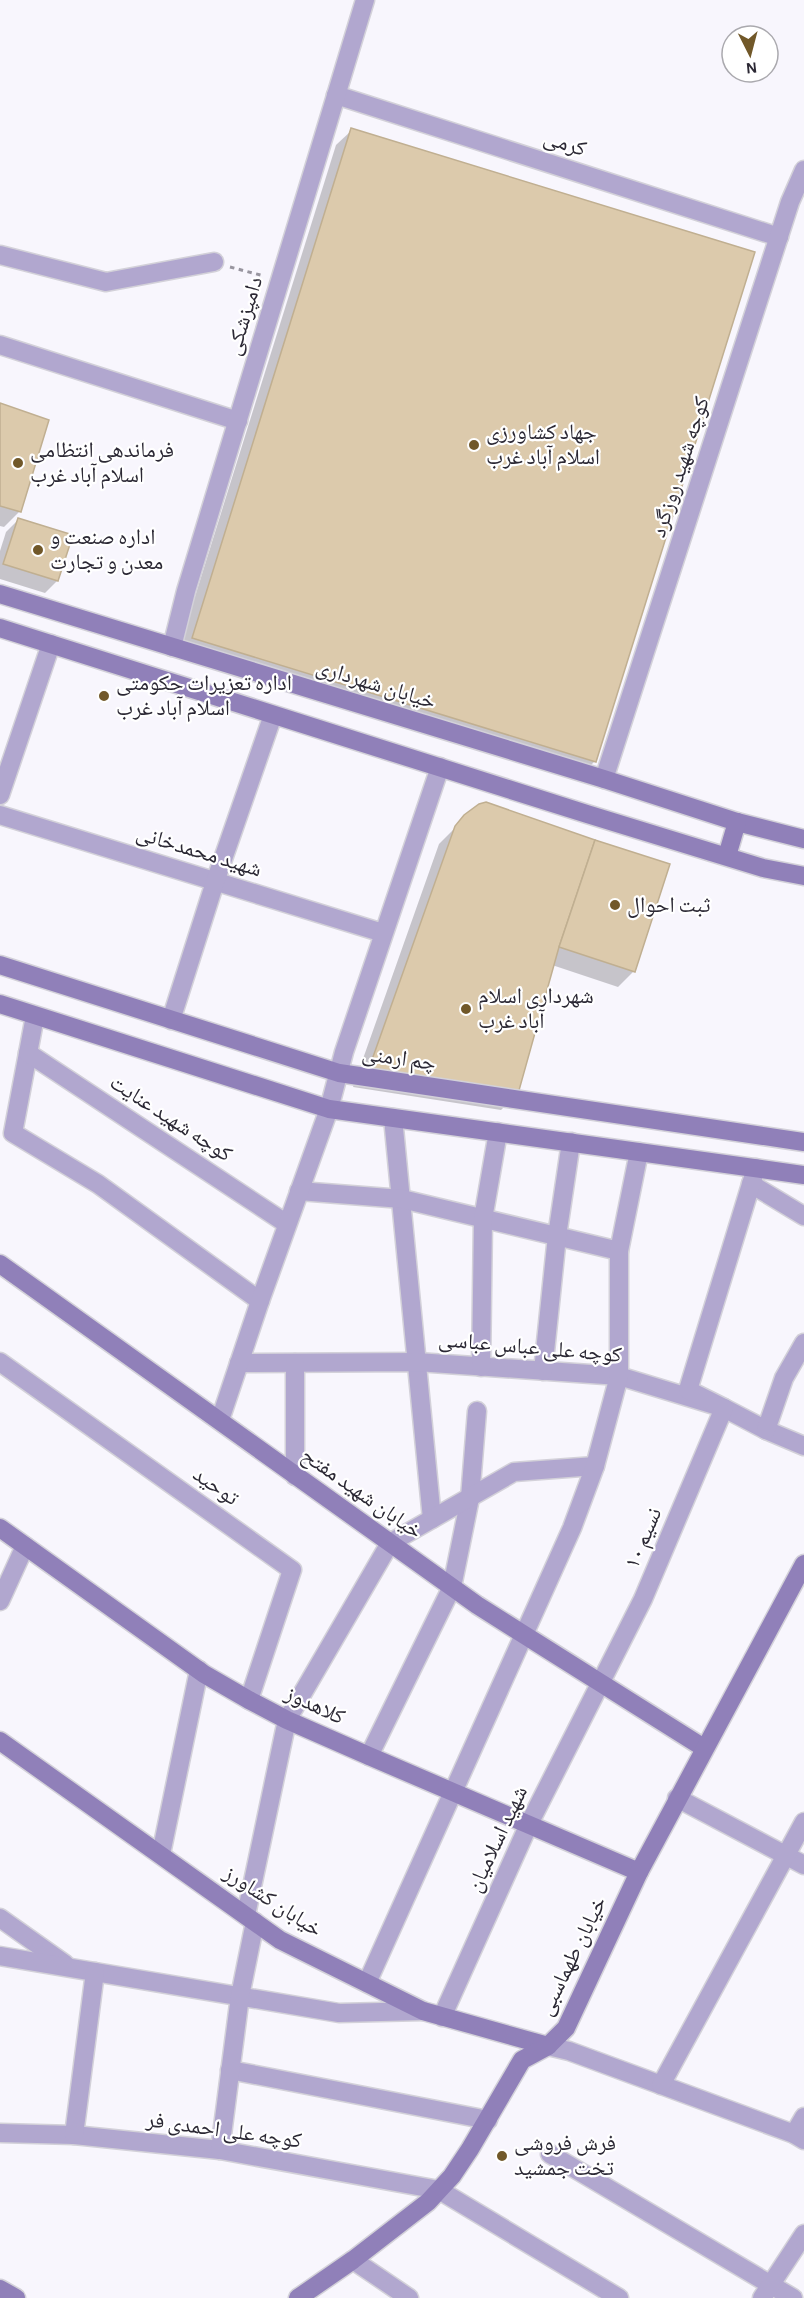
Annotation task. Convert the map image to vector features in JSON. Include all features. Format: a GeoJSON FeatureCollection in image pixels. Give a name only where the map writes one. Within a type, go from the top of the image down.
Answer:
{"type":"FeatureCollection","features":[{"type":"Feature","properties":{"kind":"street","name":"دامپزشکی"},"geometry":{"type":"LineString","coordinates":[[172,647],[186,591],[365,0]]}},
{"type":"Feature","properties":{"kind":"street","name":"کرمی"},"geometry":{"type":"LineString","coordinates":[[336,95],[779,237]]}},
{"type":"Feature","properties":{"kind":"street","name":"کوچه شهید روزگرد"},"geometry":{"type":"LineString","coordinates":[[604,779],[779,237],[797,207],[804,170]]}},
{"type":"Feature","properties":{"kind":"street"},"geometry":{"type":"LineString","coordinates":[[0,255],[106,282],[214,262]]}},
{"type":"Feature","properties":{"kind":"street"},"geometry":{"type":"LineString","coordinates":[[0,345],[238,421]]}},
{"type":"Feature","properties":{"kind":"street","name":"خیابان شهرداری"},"geometry":{"type":"LineString","coordinates":[[0,594],[737,822],[804,839]]}},
{"type":"Feature","properties":{"kind":"street"},"geometry":{"type":"LineString","coordinates":[[0,628],[763,868],[804,876]]}},
{"type":"Feature","properties":{"kind":"street"},"geometry":{"type":"LineString","coordinates":[[0,795],[51,644]]}},
{"type":"Feature","properties":{"kind":"street"},"geometry":{"type":"LineString","coordinates":[[171,1020],[215,882],[273,715]]}},
{"type":"Feature","properties":{"kind":"street"},"geometry":{"type":"LineString","coordinates":[[220,1420],[329,1109],[344,1052],[440,767]]}},
{"type":"Feature","properties":{"kind":"street","name":"شهید محمدخانی"},"geometry":{"type":"LineString","coordinates":[[0,815],[383,933]]}},
{"type":"Feature","properties":{"kind":"street"},"geometry":{"type":"LineString","coordinates":[[727,856],[737,822]]}},
{"type":"Feature","properties":{"kind":"street","name":"چم ارمنی"},"geometry":{"type":"LineString","coordinates":[[0,965],[339,1073],[804,1142]]}},
{"type":"Feature","properties":{"kind":"street"},"geometry":{"type":"LineString","coordinates":[[0,1004],[329,1109],[639,1152],[753,1176],[804,1174]]}},
{"type":"Feature","properties":{"kind":"street"},"geometry":{"type":"LineString","coordinates":[[34,1016],[13,1133],[98,1184],[260,1301]]}},
{"type":"Feature","properties":{"kind":"street","name":"کوچه شهید عنایت"},"geometry":{"type":"LineString","coordinates":[[28,1053],[287,1224]]}},
{"type":"Feature","properties":{"kind":"street"},"geometry":{"type":"LineString","coordinates":[[393,1118],[432,1519]]}},
{"type":"Feature","properties":{"kind":"street"},"geometry":{"type":"LineString","coordinates":[[481,1367],[483,1219],[498,1132]]}},
{"type":"Feature","properties":{"kind":"street"},"geometry":{"type":"LineString","coordinates":[[543,1371],[556,1236],[571,1142]]}},
{"type":"Feature","properties":{"kind":"street"},"geometry":{"type":"LineString","coordinates":[[368,1983],[572,1528],[595,1466],[619,1376],[619,1251],[639,1152]]}},
{"type":"Feature","properties":{"kind":"street"},"geometry":{"type":"LineString","coordinates":[[753,1176],[804,1216]]}},
{"type":"Feature","properties":{"kind":"street"},"geometry":{"type":"LineString","coordinates":[[724,1408],[688,1390],[753,1176]]}},
{"type":"Feature","properties":{"kind":"street"},"geometry":{"type":"LineString","coordinates":[[299,1191],[402,1200],[619,1251]]}},
{"type":"Feature","properties":{"kind":"street","name":"خیابان شهید مفتح"},"geometry":{"type":"LineString","coordinates":[[0,1264],[452,1587],[705,1748]]}},
{"type":"Feature","properties":{"kind":"street"},"geometry":{"type":"LineString","coordinates":[[766,1430],[784,1378],[804,1343]]}},
{"type":"Feature","properties":{"kind":"street","name":"توحید"},"geometry":{"type":"LineString","coordinates":[[0,1362],[292,1569],[249,1700]]}},
{"type":"Feature","properties":{"kind":"street","name":"کوچه علی عباس عباسی"},"geometry":{"type":"LineString","coordinates":[[239,1363],[417,1362],[619,1376],[724,1408],[766,1430],[804,1446]]}},
{"type":"Feature","properties":{"kind":"street"},"geometry":{"type":"LineString","coordinates":[[295,1363],[295,1476]]}},
{"type":"Feature","properties":{"kind":"street","name":"نسیم ۱۰"},"geometry":{"type":"LineString","coordinates":[[600,1683],[643,1599],[724,1408]]}},
{"type":"Feature","properties":{"kind":"street"},"geometry":{"type":"LineString","coordinates":[[369,1756],[452,1587],[470,1498],[477,1411]]}},
{"type":"Feature","properties":{"kind":"street"},"geometry":{"type":"LineString","coordinates":[[220,2150],[251,1919],[286,1720],[390,1543],[514,1472],[595,1466]]}},
{"type":"Feature","properties":{"kind":"street","name":"کلاهدوز"},"geometry":{"type":"LineString","coordinates":[[0,1528],[199,1670],[286,1720],[639,1872]]}},
{"type":"Feature","properties":{"kind":"street"},"geometry":{"type":"LineString","coordinates":[[0,1601],[26,1546]]}},
{"type":"Feature","properties":{"kind":"street","name":"خیابان طهماسبی"},"geometry":{"type":"LineString","coordinates":[[298,2298],[353,2260],[428,2202],[470,2149],[522,2060],[548,2046],[566,2028],[639,1872],[804,1564]]}},
{"type":"Feature","properties":{"kind":"street"},"geometry":{"type":"LineString","coordinates":[[161,1854],[199,1670]]}},
{"type":"Feature","properties":{"kind":"street","name":"شهید اسلامیان"},"geometry":{"type":"LineString","coordinates":[[442,2017],[529,1824],[600,1683]]}},
{"type":"Feature","properties":{"kind":"street","name":"خیابان کشاورز"},"geometry":{"type":"LineString","coordinates":[[0,1740],[280,1940],[423,2011],[548,2046]]}},
{"type":"Feature","properties":{"kind":"street"},"geometry":{"type":"LineString","coordinates":[[677,1798],[804,1865]]}},
{"type":"Feature","properties":{"kind":"street"},"geometry":{"type":"LineString","coordinates":[[661,2085],[784,1855],[804,1822]]}},
{"type":"Feature","properties":{"kind":"street"},"geometry":{"type":"LineString","coordinates":[[0,1918],[70,1968]]}},
{"type":"Feature","properties":{"kind":"street"},"geometry":{"type":"LineString","coordinates":[[0,1956],[339,2013],[423,2011]]}},
{"type":"Feature","properties":{"kind":"street"},"geometry":{"type":"LineString","coordinates":[[74,2135],[95,1972]]}},
{"type":"Feature","properties":{"kind":"street"},"geometry":{"type":"LineString","coordinates":[[548,2046],[569,2051],[799,2137],[804,2117]]}},
{"type":"Feature","properties":{"kind":"street"},"geometry":{"type":"LineString","coordinates":[[230,2070],[488,2120]]}},
{"type":"Feature","properties":{"kind":"street","name":"کوچه علی احمدی فر"},"geometry":{"type":"LineString","coordinates":[[0,2133],[74,2135],[220,2150],[439,2190]]}},
{"type":"Feature","properties":{"kind":"street"},"geometry":{"type":"LineString","coordinates":[[550,2154],[766,2291],[793,2298]]}},
{"type":"Feature","properties":{"kind":"street"},"geometry":{"type":"LineString","coordinates":[[439,2190],[619,2298]]}},
{"type":"Feature","properties":{"kind":"street"},"geometry":{"type":"LineString","coordinates":[[766,2291],[804,2234]]}},
{"type":"Feature","properties":{"kind":"street"},"geometry":{"type":"LineString","coordinates":[[353,2260],[409,2298]]}},
{"type":"Feature","properties":{"kind":"street"},"geometry":{"type":"LineString","coordinates":[[0,2289],[16,2298]]}},
{"type":"Feature","properties":{"kind":"path"},"geometry":{"type":"LineString","coordinates":[[214,262],[280,281]]}},
{"type":"Feature","properties":{"kind":"building","name":"جهاد کشاورزی اسلام آباد غرب"},"geometry":{"type":"Polygon","coordinates":[[[351,128],[755,252],[596,762],[192,638],[351,128]]]}},
{"type":"Feature","properties":{"kind":"building","name":"فرماندهی انتظامی اسلام آباد غرب"},"geometry":{"type":"Polygon","coordinates":[[[0,403],[49,420],[21,512],[0,506],[0,403]]]}},
{"type":"Feature","properties":{"kind":"building","name":"اداره صنعت و معدن و تجارت"},"geometry":{"type":"Polygon","coordinates":[[[18,518],[73,535],[58,581],[3,564],[18,518]]]}},
{"type":"Feature","properties":{"kind":"building","name":"شهرداری اسلام آباد غرب"},"geometry":{"type":"Polygon","coordinates":[[[486,802],[595,840],[559,947],[518,1094],[368,1071],[455,826],[464,815],[479,804],[486,802]]]}},
{"type":"Feature","properties":{"kind":"building","name":"ثبت احوال"},"geometry":{"type":"Polygon","coordinates":[[[595,840],[670,864],[635,972],[559,947],[595,840]]]}},
{"type":"Feature","properties":{"kind":"place","name":"جهاد کشاورزی اسلام آباد غرب"},"geometry":{"type":"Point","coordinates":[474,445]}},
{"type":"Feature","properties":{"kind":"place","name":"فرماندهی انتظامی اسلام آباد غرب"},"geometry":{"type":"Point","coordinates":[18,463]}},
{"type":"Feature","properties":{"kind":"place","name":"اداره صنعت و معدن و تجارت"},"geometry":{"type":"Point","coordinates":[38,550]}},
{"type":"Feature","properties":{"kind":"place","name":"اداره تعزیرات حکومتی اسلام آباد غرب"},"geometry":{"type":"Point","coordinates":[104,696]}},
{"type":"Feature","properties":{"kind":"place","name":"ثبت احوال"},"geometry":{"type":"Point","coordinates":[615,905]}},
{"type":"Feature","properties":{"kind":"place","name":"شهرداری اسلام آباد غرب"},"geometry":{"type":"Point","coordinates":[466,1009]}},
{"type":"Feature","properties":{"kind":"place","name":"فرش فروشی تخت جمشید"},"geometry":{"type":"Point","coordinates":[502,2156]}}]}
